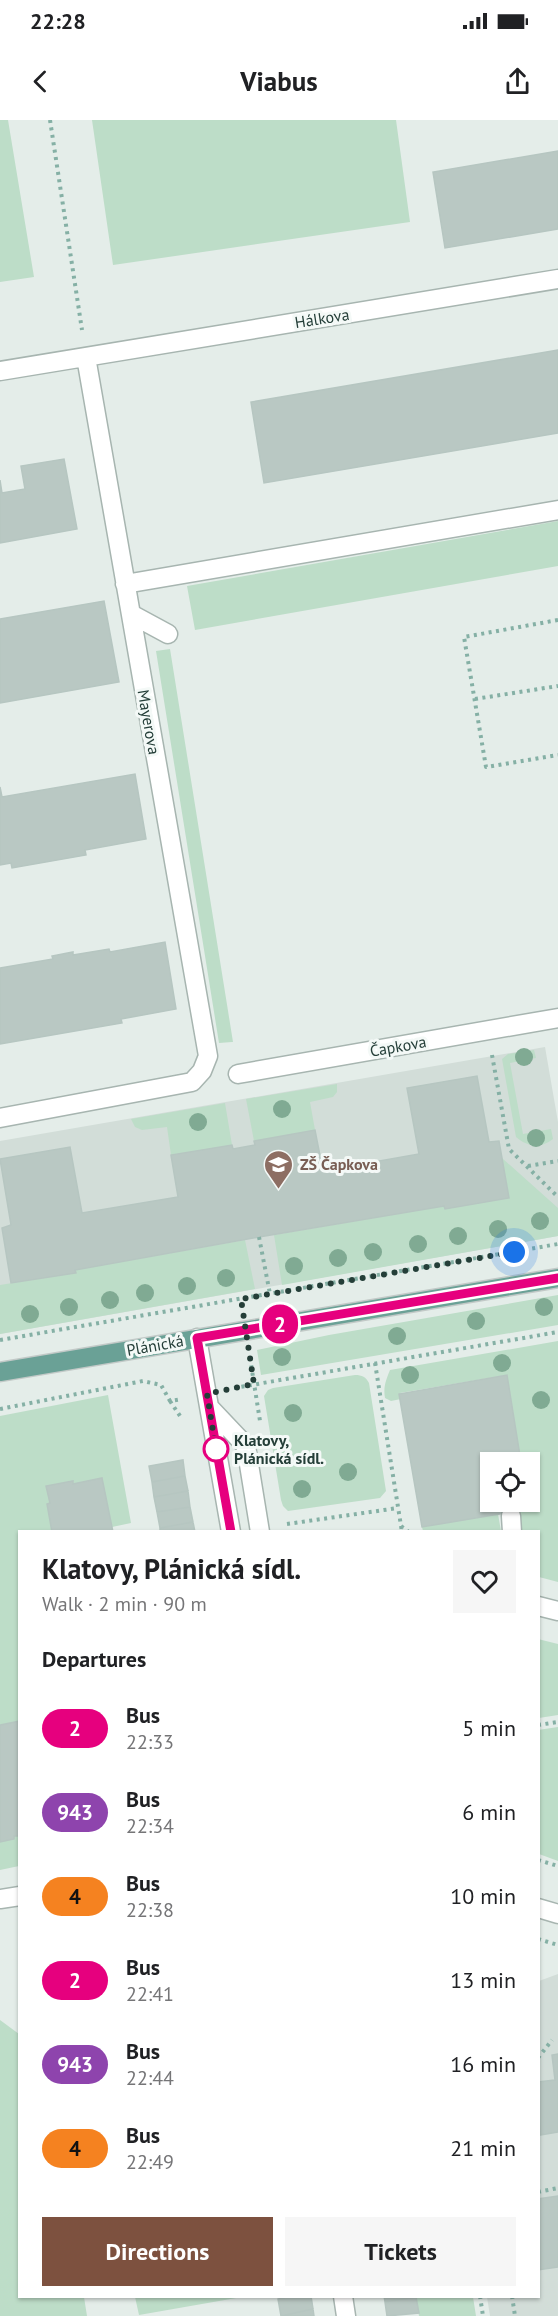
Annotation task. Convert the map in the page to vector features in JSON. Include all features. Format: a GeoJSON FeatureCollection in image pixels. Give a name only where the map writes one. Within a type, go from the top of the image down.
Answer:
{"type":"FeatureCollection","features":[{"type":"Feature","properties":{"kind":"main road","name":"Plánická"},"geometry":{"type":"LineString","coordinates":[[0,1372],[558,1278]]}},
{"type":"Feature","properties":{"kind":"street","name":"Hálkova"},"geometry":{"type":"LineString","coordinates":[[0,371],[558,279]]}},
{"type":"Feature","properties":{"kind":"street","name":"Mayerova"},"geometry":{"type":"LineString","coordinates":[[0,1118],[192,1082],[202,1071],[208,1056],[86,357]]}},
{"type":"Feature","properties":{"kind":"street"},"geometry":{"type":"LineString","coordinates":[[125,584],[558,510]]}},
{"type":"Feature","properties":{"kind":"street"},"geometry":{"type":"LineString","coordinates":[[131,614],[168,634]]}},
{"type":"Feature","properties":{"kind":"street","name":"Čapkova"},"geometry":{"type":"LineString","coordinates":[[238,1074],[558,1018]]}},
{"type":"Feature","properties":{"kind":"street"},"geometry":{"type":"LineString","coordinates":[[197,1338],[231,1530]]}},
{"type":"Feature","properties":{"kind":"street"},"geometry":{"type":"LineString","coordinates":[[208,1401],[246,1446],[268,1528]]}},
{"type":"Feature","properties":{"kind":"street"},"geometry":{"type":"LineString","coordinates":[[540,1606],[558,1611]]}},
{"type":"Feature","properties":{"kind":"street"},"geometry":{"type":"LineString","coordinates":[[0,1899],[18,1896]]}},
{"type":"Feature","properties":{"kind":"street"},"geometry":{"type":"LineString","coordinates":[[540,1909],[558,1914]]}},
{"type":"Feature","properties":{"kind":"street"},"geometry":{"type":"LineString","coordinates":[[343,2298],[346,2316]]}},
{"type":"Feature","properties":{"kind":"path"},"geometry":{"type":"LineString","coordinates":[[50,120],[86,357]]}},
{"type":"Feature","properties":{"kind":"path"},"geometry":{"type":"LineString","coordinates":[[558,620],[465,637],[486,767],[558,755]]}},
{"type":"Feature","properties":{"kind":"path"},"geometry":{"type":"LineString","coordinates":[[475,699],[558,686]]}},
{"type":"Feature","properties":{"kind":"path"},"geometry":{"type":"LineString","coordinates":[[491,1050],[509,1149],[558,1197]]}},
{"type":"Feature","properties":{"kind":"path"},"geometry":{"type":"LineString","coordinates":[[527,1167],[558,1161]]}},
{"type":"Feature","properties":{"kind":"path"},"geometry":{"type":"LineString","coordinates":[[552,1191],[558,1190]]}},
{"type":"Feature","properties":{"kind":"path"},"geometry":{"type":"LineString","coordinates":[[259,1237],[270,1294]]}},
{"type":"Feature","properties":{"kind":"path"},"geometry":{"type":"LineString","coordinates":[[0,1340],[558,1244]]}},
{"type":"Feature","properties":{"kind":"path"},"geometry":{"type":"LineString","coordinates":[[241,1299],[261,1431]]}},
{"type":"Feature","properties":{"kind":"path"},"geometry":{"type":"LineString","coordinates":[[0,1409],[143,1381],[161,1385],[170,1401],[208,1401],[254,1384],[558,1332]]}},
{"type":"Feature","properties":{"kind":"path"},"geometry":{"type":"LineString","coordinates":[[375,1363],[401,1530]]}},
{"type":"Feature","properties":{"kind":"path"},"geometry":{"type":"LineString","coordinates":[[268,1528],[398,1508]]}},
{"type":"Feature","properties":{"kind":"path"},"geometry":{"type":"LineString","coordinates":[[400,1526],[406,1530]]}},
{"type":"Feature","properties":{"kind":"path"},"geometry":{"type":"LineString","coordinates":[[540,1725],[558,1722]]}},
{"type":"Feature","properties":{"kind":"path"},"geometry":{"type":"LineString","coordinates":[[540,1861],[558,1866]]}},
{"type":"Feature","properties":{"kind":"path"},"geometry":{"type":"LineString","coordinates":[[540,1940],[558,1945]]}},
{"type":"Feature","properties":{"kind":"path"},"geometry":{"type":"LineString","coordinates":[[540,2055],[552,2040]]}},
{"type":"Feature","properties":{"kind":"path"},"geometry":{"type":"LineString","coordinates":[[540,2192],[558,2188]]}},
{"type":"Feature","properties":{"kind":"path"},"geometry":{"type":"LineString","coordinates":[[480,2298],[483,2316]]}},
{"type":"Feature","properties":{"kind":"path"},"geometry":{"type":"LineString","coordinates":[[512,2298],[515,2316]]}},
{"type":"Feature","properties":{"kind":"shaded area","name":"ZŠ Čapkova"},"geometry":{"type":"Polygon","coordinates":[[[545,1047],[558,1122],[558,1236],[0,1334],[0,1141],[545,1047]]]}},
{"type":"Feature","properties":{"kind":"shaded area"},"geometry":{"type":"Polygon","coordinates":[[[558,1974],[558,2316],[490,2316],[487,2298],[540,2298],[540,1981],[558,1974]]]}},
{"type":"Feature","properties":{"kind":"green space"},"geometry":{"type":"Polygon","coordinates":[[[0,120],[8,120],[34,277],[0,282],[0,120]]]}},
{"type":"Feature","properties":{"kind":"green space"},"geometry":{"type":"Polygon","coordinates":[[[92,120],[396,120],[410,222],[113,265],[92,120]]]}},
{"type":"Feature","properties":{"kind":"green space"},"geometry":{"type":"Polygon","coordinates":[[[558,521],[558,566],[195,630],[187,586],[558,521]]]}},
{"type":"Feature","properties":{"kind":"green space"},"geometry":{"type":"Polygon","coordinates":[[[170,649],[233,1042],[219,1043],[156,651],[170,649]]]}},
{"type":"Feature","properties":{"kind":"green space"},"geometry":{"type":"Polygon","coordinates":[[[534,1050],[536,1058],[510,1063],[523,1134],[551,1129],[553,1139],[534,1146],[516,1137],[502,1059],[508,1054],[534,1050]]]}},
{"type":"Feature","properties":{"kind":"green space"},"geometry":{"type":"Polygon","coordinates":[[[337,1084],[337,1092],[333,1097],[310,1102],[315,1130],[254,1141],[246,1099],[337,1084]]]}},
{"type":"Feature","properties":{"kind":"green space"},"geometry":{"type":"Polygon","coordinates":[[[225,1103],[232,1145],[171,1155],[167,1127],[142,1130],[135,1127],[131,1119],[225,1103]]]}},
{"type":"Feature","properties":{"kind":"green space"},"geometry":{"type":"Polygon","coordinates":[[[502,1158],[558,1208],[558,1236],[282,1285],[274,1235],[509,1197],[502,1158]]]}},
{"type":"Feature","properties":{"kind":"green space"},"geometry":{"type":"Polygon","coordinates":[[[245,1240],[255,1289],[0,1334],[0,1285],[245,1240]]]}},
{"type":"Feature","properties":{"kind":"green space"},"geometry":{"type":"Polygon","coordinates":[[[558,1295],[558,1325],[261,1375],[257,1350],[329,1335],[558,1295]]]}},
{"type":"Feature","properties":{"kind":"green space"},"geometry":{"type":"Polygon","coordinates":[[[558,1341],[558,1582],[540,1577],[540,1530],[522,1530],[518,1512],[540,1512],[540,1452],[519,1452],[507,1375],[400,1393],[401,1399],[391,1401],[385,1398],[386,1380],[390,1370],[558,1341]]]}},
{"type":"Feature","properties":{"kind":"green space"},"geometry":{"type":"Polygon","coordinates":[[[355,1375],[364,1377],[369,1383],[386,1491],[380,1498],[288,1511],[281,1500],[264,1396],[268,1390],[273,1388],[355,1375]]]}},
{"type":"Feature","properties":{"kind":"green space"},"geometry":{"type":"Polygon","coordinates":[[[108,1395],[131,1523],[112,1527],[102,1478],[47,1486],[50,1503],[47,1504],[52,1530],[18,1530],[18,1721],[0,1725],[0,1416],[108,1395]]]}},
{"type":"Feature","properties":{"kind":"green space"},"geometry":{"type":"Polygon","coordinates":[[[498,1514],[501,1530],[423,1530],[422,1527],[498,1514]]]}},
{"type":"Feature","properties":{"kind":"green space"},"geometry":{"type":"Polygon","coordinates":[[[540,1640],[558,1644],[558,1715],[540,1718],[540,1640]]]}},
{"type":"Feature","properties":{"kind":"green space"},"geometry":{"type":"Polygon","coordinates":[[[558,1727],[558,1861],[540,1854],[540,1730],[558,1727]]]}},
{"type":"Feature","properties":{"kind":"green space"},"geometry":{"type":"Polygon","coordinates":[[[14,1836],[18,1836],[18,1866],[0,1870],[0,1842],[14,1839],[14,1836]]]}},
{"type":"Feature","properties":{"kind":"green space"},"geometry":{"type":"Polygon","coordinates":[[[0,2020],[18,2033],[18,2298],[84,2298],[87,2316],[0,2316],[0,2020]]]}},
{"type":"Feature","properties":{"kind":"green space"},"geometry":{"type":"Polygon","coordinates":[[[135,2298],[236,2298],[139,2315],[135,2298]]]}},
{"type":"Feature","properties":{"kind":"green space"},"geometry":{"type":"Polygon","coordinates":[[[416,2298],[473,2298],[476,2316],[419,2316],[416,2298]]]}},
{"type":"Feature","properties":{"kind":"building"},"geometry":{"type":"Polygon","coordinates":[[[558,151],[558,229],[445,248],[433,172],[558,151]]]}},
{"type":"Feature","properties":{"kind":"building"},"geometry":{"type":"Polygon","coordinates":[[[558,350],[558,433],[264,483],[251,402],[558,350]]]}},
{"type":"Feature","properties":{"kind":"building"},"geometry":{"type":"Polygon","coordinates":[[[64,459],[77,529],[0,543],[0,480],[2,493],[25,489],[21,466],[64,459]]]}},
{"type":"Feature","properties":{"kind":"building"},"geometry":{"type":"Polygon","coordinates":[[[104,601],[119,682],[0,703],[0,619],[104,601]]]}},
{"type":"Feature","properties":{"kind":"building"},"geometry":{"type":"Polygon","coordinates":[[[135,774],[146,839],[85,850],[86,855],[12,868],[11,863],[0,865],[0,787],[2,797],[135,774]]]}},
{"type":"Feature","properties":{"kind":"building"},"geometry":{"type":"Polygon","coordinates":[[[165,942],[176,1009],[121,1019],[122,1023],[0,1044],[0,968],[53,959],[52,956],[73,952],[73,955],[109,949],[110,952],[165,942]]]}},
{"type":"Feature","properties":{"kind":"building"},"geometry":{"type":"Polygon","coordinates":[[[477,1076],[489,1142],[499,1141],[509,1198],[445,1209],[444,1206],[259,1237],[75,1270],[76,1273],[11,1283],[2,1228],[11,1225],[0,1159],[70,1147],[82,1213],[178,1197],[171,1155],[232,1145],[233,1149],[255,1145],[254,1141],[315,1130],[323,1171],[419,1154],[407,1088],[477,1076]]]}},
{"type":"Feature","properties":{"kind":"building"},"geometry":{"type":"Polygon","coordinates":[[[507,1375],[519,1452],[480,1452],[480,1512],[511,1512],[422,1527],[399,1394],[507,1375]]]}},
{"type":"Feature","properties":{"kind":"building"},"geometry":{"type":"Polygon","coordinates":[[[183,1460],[185,1476],[152,1482],[149,1466],[183,1460]]]}},
{"type":"Feature","properties":{"kind":"building"},"geometry":{"type":"Polygon","coordinates":[[[185,1476],[188,1491],[154,1497],[152,1482],[185,1476]]]}},
{"type":"Feature","properties":{"kind":"building"},"geometry":{"type":"Polygon","coordinates":[[[102,1478],[113,1530],[52,1530],[47,1504],[50,1503],[46,1486],[73,1481],[73,1484],[102,1478]]]}},
{"type":"Feature","properties":{"kind":"building"},"geometry":{"type":"Polygon","coordinates":[[[188,1491],[190,1507],[157,1512],[154,1497],[188,1491]]]}},
{"type":"Feature","properties":{"kind":"building"},"geometry":{"type":"Polygon","coordinates":[[[190,1507],[193,1522],[160,1528],[157,1512],[190,1507]]]}},
{"type":"Feature","properties":{"kind":"building"},"geometry":{"type":"Polygon","coordinates":[[[193,1522],[195,1530],[160,1530],[160,1528],[193,1522]]]}},
{"type":"Feature","properties":{"kind":"building"},"geometry":{"type":"Polygon","coordinates":[[[18,1721],[18,1836],[0,1842],[0,1725],[18,1721]]]}},
{"type":"Feature","properties":{"kind":"building"},"geometry":{"type":"Polygon","coordinates":[[[558,2054],[558,2132],[540,2135],[540,2082],[555,2080],[552,2055],[558,2054]]]}},
{"type":"Feature","properties":{"kind":"building"},"geometry":{"type":"Polygon","coordinates":[[[558,2196],[558,2267],[540,2270],[540,2199],[558,2196]]]}},
{"type":"Feature","properties":{"kind":"building"},"geometry":{"type":"Polygon","coordinates":[[[311,2298],[313,2309],[281,2316],[278,2299],[311,2298]]]}},
{"type":"Feature","properties":{"kind":"building"},"geometry":{"type":"Polygon","coordinates":[[[384,2298],[410,2298],[385,2302],[384,2298]]]}},
{"type":"Feature","properties":{"kind":"building"},"geometry":{"type":"Polygon","coordinates":[[[416,2298],[419,2313],[387,2316],[385,2302],[416,2298]]]}},
{"type":"Feature","properties":{"kind":"building"},"geometry":{"type":"Polygon","coordinates":[[[313,2309],[314,2316],[281,2316],[313,2309]]]}},
{"type":"Feature","properties":{"kind":"bus line","name":"2"},"geometry":{"type":"LineString","coordinates":[[231,1530],[197,1338],[558,1278]]}},
{"type":"Feature","properties":{"kind":"place","name":"ZŠ Čapkova"},"geometry":{"type":"Point","coordinates":[279,1190]}},
{"type":"Feature","properties":{"kind":"place","name":"Klatovy, Plánická sídl."},"geometry":{"type":"Point","coordinates":[216,1449]}},
{"type":"Feature","properties":{"kind":"route"},"geometry":{"type":"LineString","coordinates":[[216,1449],[207,1394],[254,1384],[241,1299],[514,1252]]}}]}
